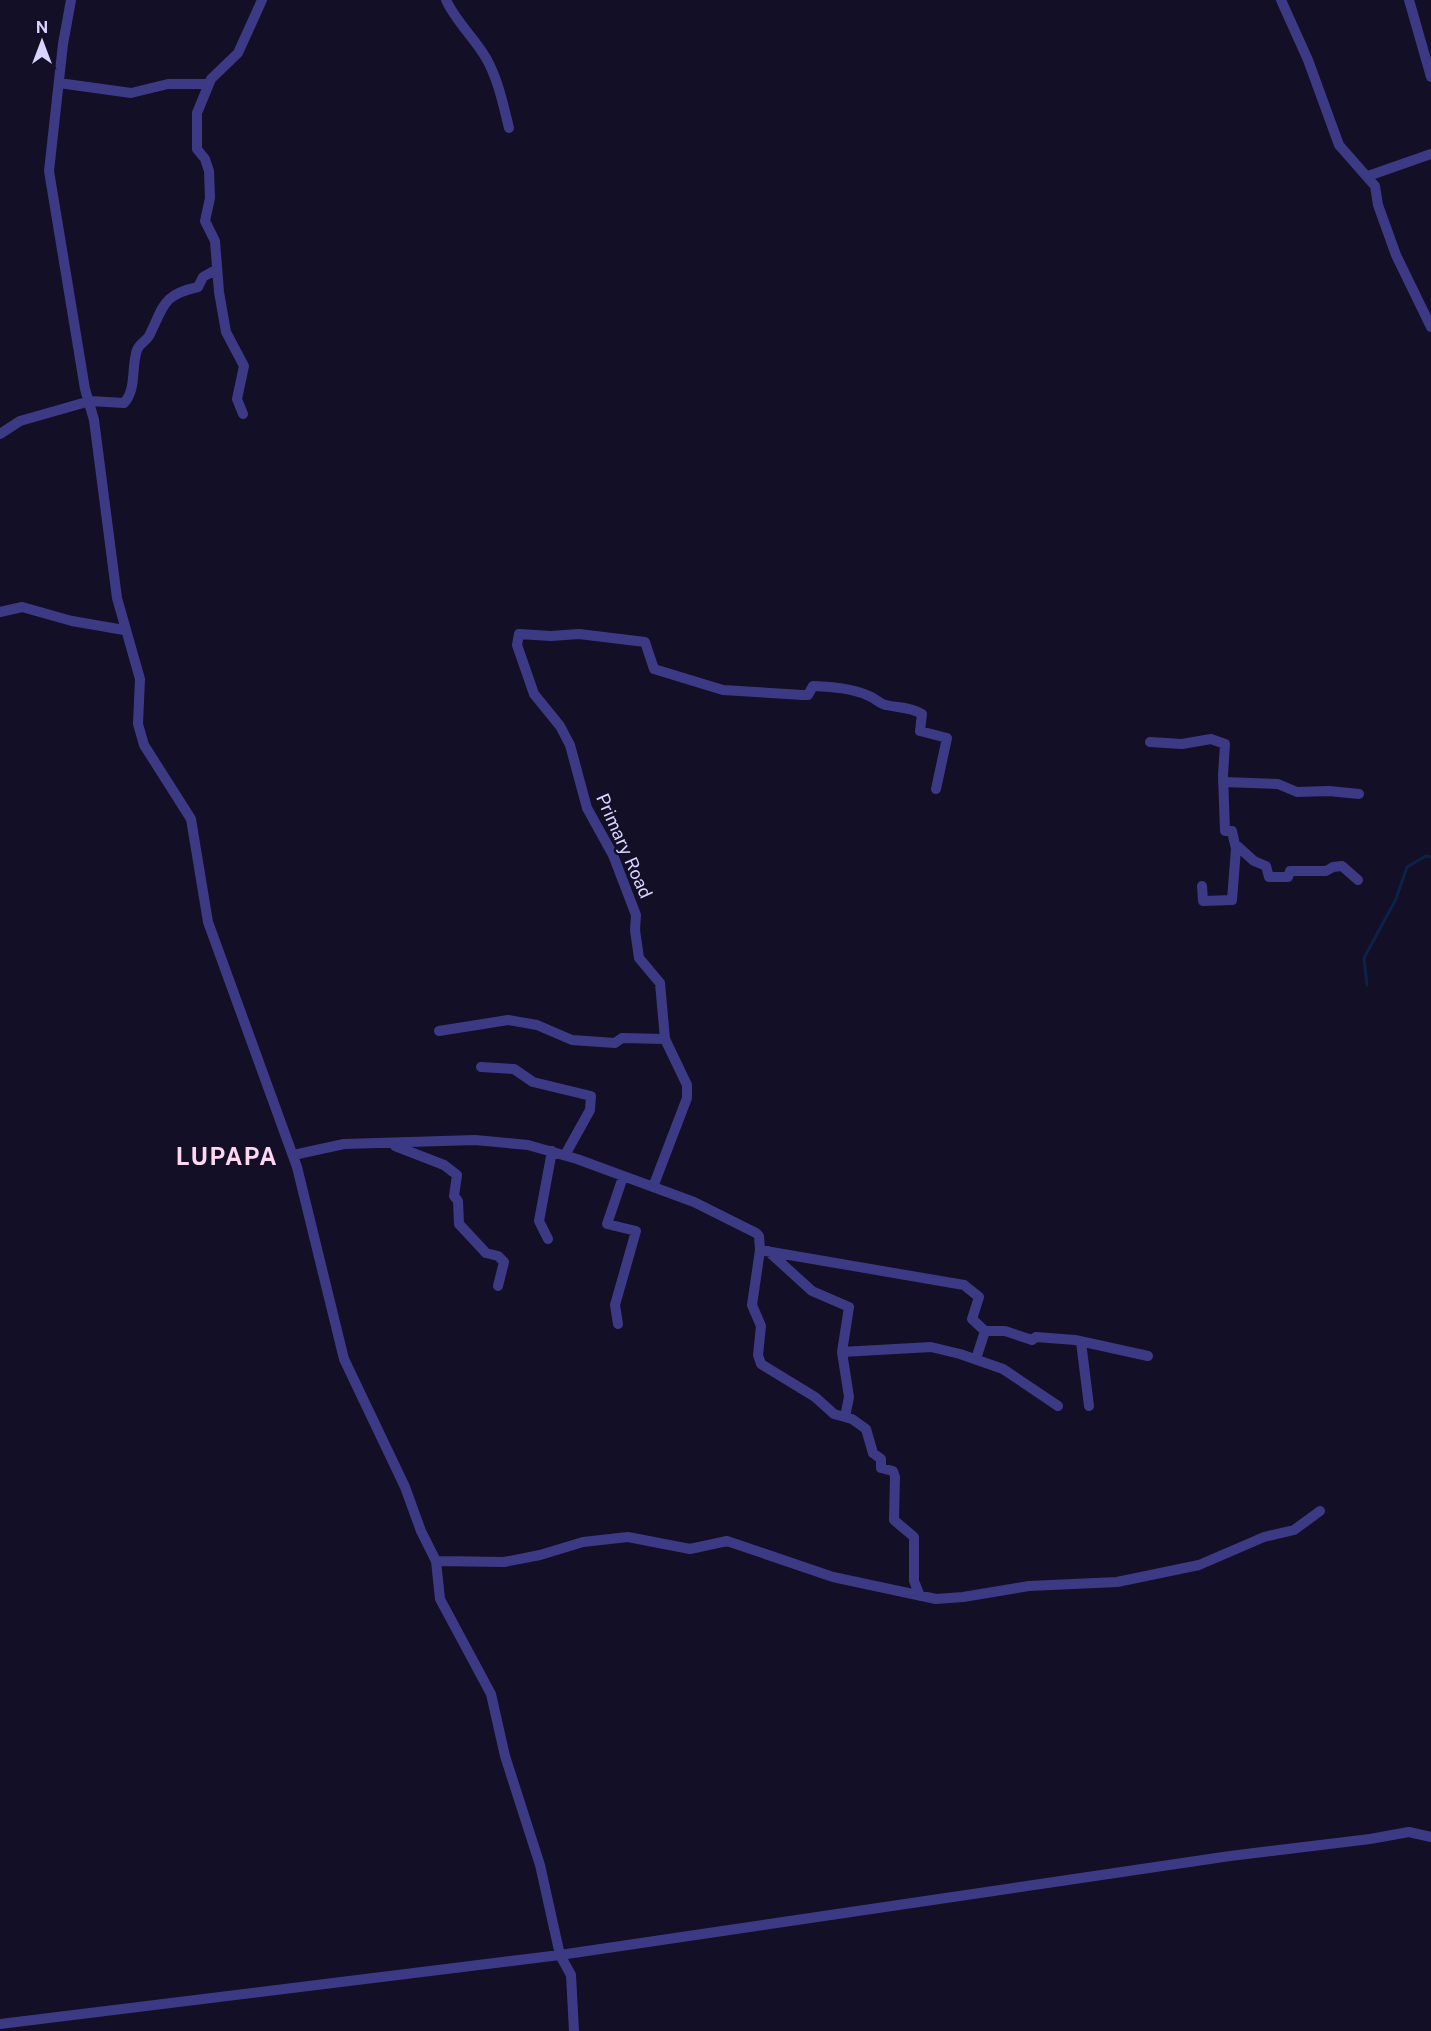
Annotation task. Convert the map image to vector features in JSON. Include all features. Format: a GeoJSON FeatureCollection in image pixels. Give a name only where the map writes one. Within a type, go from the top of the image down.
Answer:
{"type":"FeatureCollection","features":[{"type":"Feature","properties":{"kind":"street"},"geometry":{"type":"LineString","coordinates":[[71,0],[49,171],[79,360],[90,401],[110,554],[124,630],[140,679],[138,724],[141,735],[168,786],[191,819],[208,922],[294,1158],[344,1359],[405,1486],[421,1531],[436,1561],[440,1599],[491,1694],[505,1756],[540,1864],[560,1954],[571,1975],[574,2031]]}},
{"type":"Feature","properties":{"kind":"street"},"geometry":{"type":"LineString","coordinates":[[243,414],[237,399],[244,366],[226,332],[215,241],[205,221],[210,198],[209,171],[205,159],[197,149],[197,113],[209,84],[238,53],[262,0]]}},
{"type":"Feature","properties":{"kind":"street"},"geometry":{"type":"LineString","coordinates":[[446,0],[461,26],[486,57],[501,95],[509,128]]}},
{"type":"Feature","properties":{"kind":"street"},"geometry":{"type":"LineString","coordinates":[[1281,0],[1311,69],[1339,145],[1368,176],[1374,186],[1378,206],[1396,255],[1431,327]]}},
{"type":"Feature","properties":{"kind":"street"},"geometry":{"type":"LineString","coordinates":[[1409,0],[1431,77]]}},
{"type":"Feature","properties":{"kind":"street"},"geometry":{"type":"LineString","coordinates":[[59,83],[131,93],[168,84],[209,84]]}},
{"type":"Feature","properties":{"kind":"street"},"geometry":{"type":"LineString","coordinates":[[1368,176],[1431,154]]}},
{"type":"Feature","properties":{"kind":"street"},"geometry":{"type":"LineString","coordinates":[[0,434],[20,420],[90,401],[124,403],[130,393],[137,350],[146,340],[165,304],[179,291],[198,287],[203,277],[217,269]]}},
{"type":"Feature","properties":{"kind":"street"},"geometry":{"type":"LineString","coordinates":[[0,612],[21,607],[72,621],[124,630]]}},
{"type":"Feature","properties":{"kind":"street","name":"Primary Road"},"geometry":{"type":"LineString","coordinates":[[665,1039],[660,983],[639,958],[635,930],[636,915],[613,855],[587,808],[570,745],[560,726],[534,694],[517,645],[519,634],[551,636],[579,634],[645,642],[654,669],[698,684],[723,690],[803,695],[808,695],[813,686],[850,690],[870,696],[884,705],[901,706],[918,712],[922,714],[920,731],[947,738],[936,789]]}},
{"type":"Feature","properties":{"kind":"street"},"geometry":{"type":"LineString","coordinates":[[1150,742],[1182,744],[1211,739],[1226,744],[1223,782],[1225,831],[1232,831],[1235,843],[1232,900],[1203,901],[1202,886]]}},
{"type":"Feature","properties":{"kind":"street"},"geometry":{"type":"LineString","coordinates":[[1223,782],[1278,784],[1297,792],[1329,791],[1359,794]]}},
{"type":"Feature","properties":{"kind":"street"},"geometry":{"type":"LineString","coordinates":[[1235,843],[1254,861],[1266,866],[1269,877],[1288,877],[1290,871],[1326,871],[1342,866],[1358,880]]}},
{"type":"Feature","properties":{"kind":"street"},"geometry":{"type":"LineString","coordinates":[[439,1031],[508,1020],[537,1025],[572,1040],[615,1043],[622,1038],[665,1039],[687,1085],[687,1098],[653,1187]]}},
{"type":"Feature","properties":{"kind":"street"},"geometry":{"type":"LineString","coordinates":[[481,1067],[514,1069],[533,1082],[591,1096],[590,1110],[565,1155]]}},
{"type":"Feature","properties":{"kind":"street"},"geometry":{"type":"LineString","coordinates":[[294,1158],[298,1154],[344,1144],[475,1140],[528,1145],[565,1155],[694,1202],[756,1233],[764,1250],[812,1291],[849,1307],[842,1352],[849,1397],[845,1417]]}},
{"type":"Feature","properties":{"kind":"street"},"geometry":{"type":"LineString","coordinates":[[390,1144],[444,1165],[456,1175],[454,1196],[458,1201],[459,1224],[486,1253],[498,1256],[504,1262],[498,1286]]}},
{"type":"Feature","properties":{"kind":"street"},"geometry":{"type":"LineString","coordinates":[[548,1239],[539,1221],[552,1151]]}},
{"type":"Feature","properties":{"kind":"street"},"geometry":{"type":"LineString","coordinates":[[618,1324],[615,1305],[636,1231],[607,1224],[623,1177]]}},
{"type":"Feature","properties":{"kind":"street"},"geometry":{"type":"LineString","coordinates":[[764,1250],[832,1264],[964,1285],[979,1297],[972,1319],[985,1331],[1005,1330],[1032,1340],[1036,1337],[1081,1341],[1148,1356]]}},
{"type":"Feature","properties":{"kind":"street"},"geometry":{"type":"LineString","coordinates":[[764,1250],[752,1305],[761,1326],[758,1355],[761,1364],[815,1397],[834,1414],[845,1417],[866,1429],[873,1452],[880,1459],[881,1468],[893,1471],[894,1520],[914,1537],[914,1581],[920,1596]]}},
{"type":"Feature","properties":{"kind":"street"},"geometry":{"type":"LineString","coordinates":[[976,1359],[985,1331]]}},
{"type":"Feature","properties":{"kind":"street"},"geometry":{"type":"LineString","coordinates":[[1081,1341],[1089,1406]]}},
{"type":"Feature","properties":{"kind":"street"},"geometry":{"type":"LineString","coordinates":[[842,1352],[931,1347],[1003,1369],[1058,1406]]}},
{"type":"Feature","properties":{"kind":"street"},"geometry":{"type":"LineString","coordinates":[[436,1561],[504,1562],[540,1555],[583,1542],[628,1537],[690,1549],[727,1541],[832,1577],[920,1596],[963,1597],[1029,1586],[1117,1582],[1199,1565],[1264,1537],[1294,1530],[1320,1511]]}},
{"type":"Feature","properties":{"kind":"street"},"geometry":{"type":"LineString","coordinates":[[0,2024],[560,1954],[1230,1856],[1324,1846],[1408,1832],[1431,1837]]}},
{"type":"Feature","properties":{"kind":"waterway"},"geometry":{"type":"LineString","coordinates":[[1367,985],[1364,958],[1396,899],[1407,867],[1426,856],[1431,857]]}},
{"type":"Feature","properties":{"kind":"district","name":"LUPAPA"},"geometry":{"type":"Point","coordinates":[227,1157]}}]}
